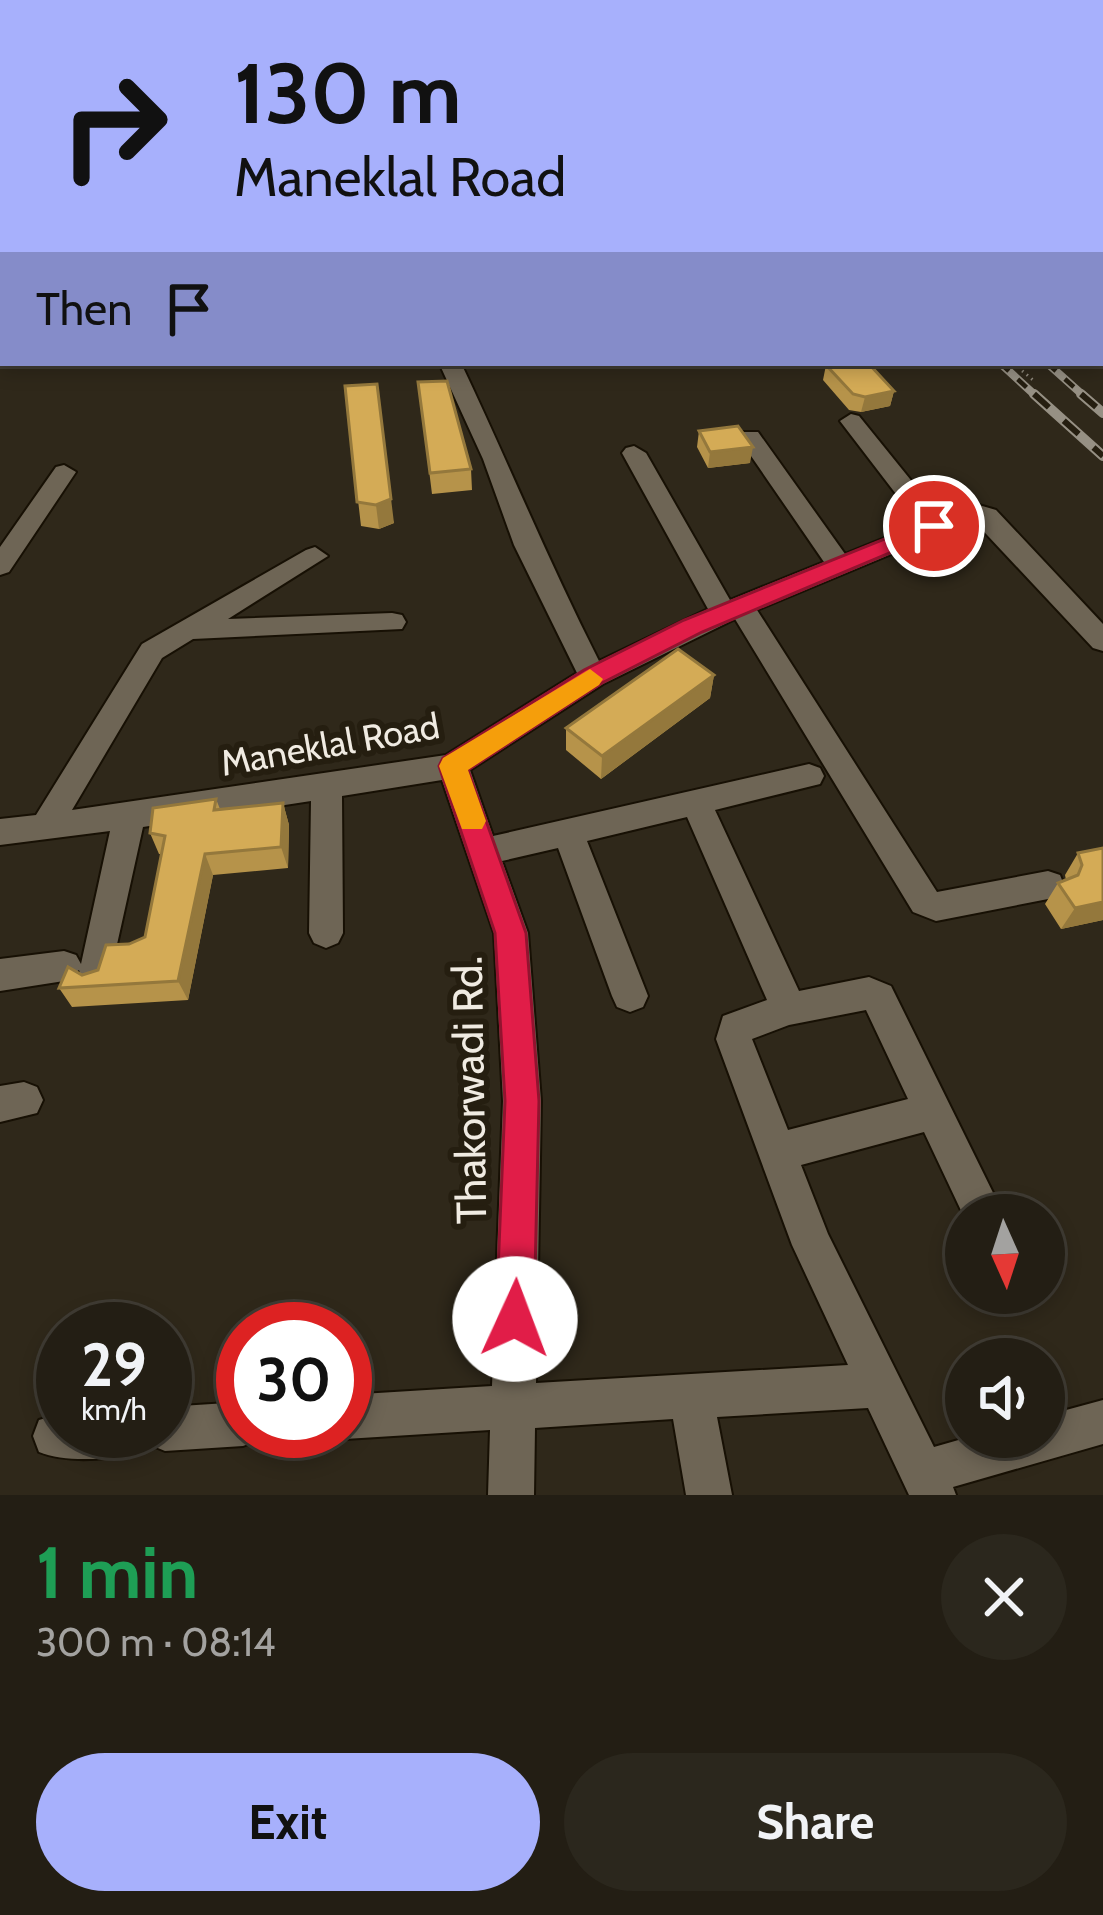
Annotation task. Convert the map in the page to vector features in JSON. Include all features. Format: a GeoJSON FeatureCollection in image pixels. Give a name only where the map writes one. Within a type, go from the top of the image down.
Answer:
{"type":"FeatureCollection","features":[{"type":"Feature","properties":{"kind":"street"},"geometry":{"type":"LineString","coordinates":[[451,366],[495,459],[526,545],[593,677]]}},
{"type":"Feature","properties":{"kind":"street"},"geometry":{"type":"LineString","coordinates":[[851,421],[934,526]]}},
{"type":"Feature","properties":{"kind":"street"},"geometry":{"type":"LineString","coordinates":[[750,437],[839,565]]}},
{"type":"Feature","properties":{"kind":"street"},"geometry":{"type":"LineString","coordinates":[[634,453],[925,902],[937,907],[1048,885]]}},
{"type":"Feature","properties":{"kind":"street"},"geometry":{"type":"LineString","coordinates":[[0,566],[64,472]]}},
{"type":"Feature","properties":{"kind":"street","name":"Maneklal Road"},"geometry":{"type":"LineString","coordinates":[[0,832],[453,766],[593,677],[733,610],[978,510],[1103,641]]}},
{"type":"Feature","properties":{"kind":"street"},"geometry":{"type":"LineString","coordinates":[[46,826],[152,652],[182,630],[315,556]]}},
{"type":"Feature","properties":{"kind":"street"},"geometry":{"type":"LineString","coordinates":[[182,630],[392,622]]}},
{"type":"Feature","properties":{"kind":"street","name":"Thakorwadi Rd."},"geometry":{"type":"LineString","coordinates":[[453,766],[511,933],[522,1101],[511,1495]]}},
{"type":"Feature","properties":{"kind":"street"},"geometry":{"type":"LineString","coordinates":[[483,852],[809,776]]}},
{"type":"Feature","properties":{"kind":"street"},"geometry":{"type":"LineString","coordinates":[[326,933],[327,786]]}},
{"type":"Feature","properties":{"kind":"street"},"geometry":{"type":"LineString","coordinates":[[696,802],[789,1009]]}},
{"type":"Feature","properties":{"kind":"street"},"geometry":{"type":"LineString","coordinates":[[0,975],[80,970],[129,816]]}},
{"type":"Feature","properties":{"kind":"street"},"geometry":{"type":"LineString","coordinates":[[568,832],[630,996]]}},
{"type":"Feature","properties":{"kind":"street"},"geometry":{"type":"LineString","coordinates":[[974,1194],[874,994],[789,1009],[733,1033],[812,1245],[929,1483],[1103,1421]]}},
{"type":"Feature","properties":{"kind":"street"},"geometry":{"type":"LineString","coordinates":[[777,1152],[933,1111]]}},
{"type":"Feature","properties":{"kind":"street"},"geometry":{"type":"LineString","coordinates":[[372,1415],[881,1384]]}},
{"type":"Feature","properties":{"kind":"street"},"geometry":{"type":"LineString","coordinates":[[692,1396],[709,1495]]}},
{"type":"Feature","properties":{"kind":"path"},"geometry":{"type":"LineString","coordinates":[[1017,366],[1033,380]]}},
{"type":"Feature","properties":{"kind":"building"},"geometry":{"type":"Polygon","coordinates":[[[827,366],[871,366],[894,391],[865,397],[853,394],[827,366]]]}},
{"type":"Feature","properties":{"kind":"building"},"geometry":{"type":"Polygon","coordinates":[[[447,381],[471,469],[430,473],[418,382],[447,381]]]}},
{"type":"Feature","properties":{"kind":"building"},"geometry":{"type":"Polygon","coordinates":[[[377,384],[391,499],[376,505],[357,502],[345,386],[377,384]]]}},
{"type":"Feature","properties":{"kind":"building"},"geometry":{"type":"Polygon","coordinates":[[[738,426],[753,447],[710,452],[699,431],[738,426]]]}},
{"type":"Feature","properties":{"kind":"building"},"geometry":{"type":"Polygon","coordinates":[[[678,649],[714,675],[602,756],[566,728],[678,649]]]}},
{"type":"Feature","properties":{"kind":"building"},"geometry":{"type":"Polygon","coordinates":[[[216,799],[214,810],[283,803],[281,847],[205,854],[178,981],[59,988],[68,967],[82,975],[98,970],[106,945],[129,944],[145,937],[165,836],[150,833],[153,808],[216,799]]]}},
{"type":"Feature","properties":{"kind":"building"},"geometry":{"type":"Polygon","coordinates":[[[1103,848],[1103,902],[1075,908],[1058,883],[1078,875],[1082,865],[1078,853],[1103,848]]]}},
{"type":"Feature","properties":{"kind":"railway"},"geometry":{"type":"LineString","coordinates":[[1003,366],[1037,397]]}},
{"type":"Feature","properties":{"kind":"railway"},"geometry":{"type":"LineString","coordinates":[[1050,366],[1085,397]]}},
{"type":"Feature","properties":{"kind":"railway"},"geometry":{"type":"LineString","coordinates":[[1034,394],[1103,456]]}},
{"type":"Feature","properties":{"kind":"railway"},"geometry":{"type":"LineString","coordinates":[[1081,394],[1103,413]]}},
{"type":"Feature","properties":{"kind":"slow traffic"},"geometry":{"type":"LineString","coordinates":[[472,821],[453,766],[590,679]]}},
{"type":"Feature","properties":{"kind":"route"},"geometry":{"type":"LineString","coordinates":[[515,1319],[522,1101],[511,933],[453,766],[593,677],[693,626],[934,526]]}}]}
